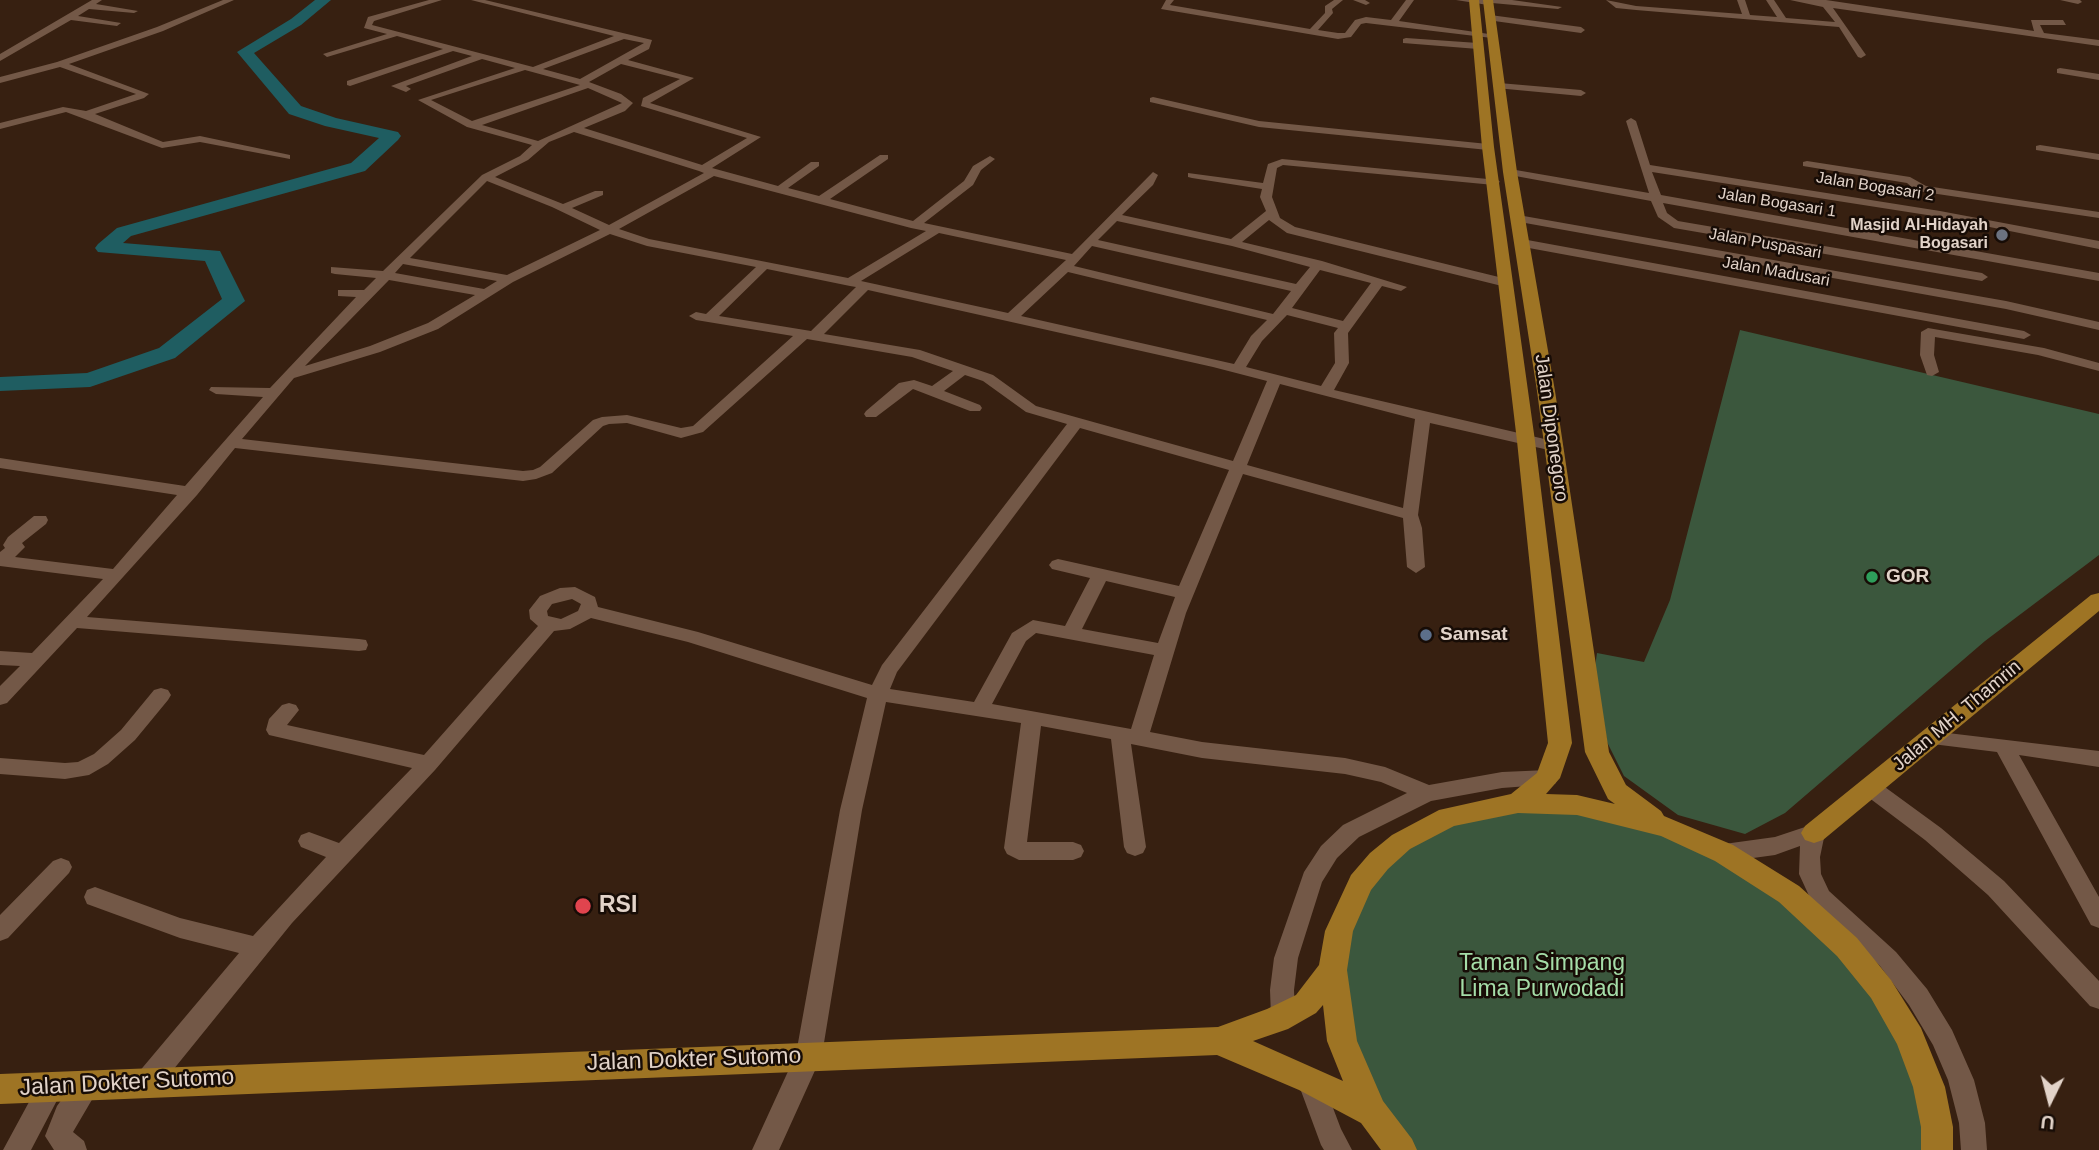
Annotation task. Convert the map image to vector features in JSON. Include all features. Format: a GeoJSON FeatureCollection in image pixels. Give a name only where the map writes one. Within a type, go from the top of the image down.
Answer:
{"type":"FeatureCollection","features":[{"type":"Feature","properties":{"kind":"main road","name":"Jalan Diponegoro"},"geometry":{"type":"LineString","coordinates":[[1481,14],[1499,86],[1597,752],[1617,792],[1637,809],[1667,827]]}},
{"type":"Feature","properties":{"kind":"main road","name":"Jalan Diponegoro"},"geometry":{"type":"LineString","coordinates":[[1481,14],[1488,147],[1527,442],[1560,743],[1548,778]]}},
{"type":"Feature","properties":{"kind":"main road","name":"Jalan MH. Thamrin"},"geometry":{"type":"LineString","coordinates":[[1814,833],[2099,600]]}},
{"type":"Feature","properties":{"kind":"main road"},"geometry":{"type":"LineString","coordinates":[[1518,803],[1548,778]]}},
{"type":"Feature","properties":{"kind":"main road"},"geometry":{"type":"LineString","coordinates":[[1401,1150],[1372,1112],[1342,1041],[1333,970],[1339,931],[1348,906],[1361,883],[1379,861],[1401,842],[1448,817],[1518,803],[1577,805],[1667,827],[1724,853],[1789,894],[1847,947],[1881,989],[1910,1038],[1949,1150]]}},
{"type":"Feature","properties":{"kind":"main road"},"geometry":{"type":"LineString","coordinates":[[1218,1041],[1283,1016],[1306,1004],[1333,970]]}},
{"type":"Feature","properties":{"kind":"main road","name":"Jalan Dokter Sutomo"},"geometry":{"type":"LineString","coordinates":[[0,1090],[809,1055],[1218,1041],[1310,1080],[1372,1112]]}},
{"type":"Feature","properties":{"kind":"main road"},"geometry":{"type":"LineString","coordinates":[[1929,1087],[1937,1127],[1937,1150]]}},
{"type":"Feature","properties":{"kind":"street"},"geometry":{"type":"LineString","coordinates":[[0,58],[98,0]]}},
{"type":"Feature","properties":{"kind":"street"},"geometry":{"type":"LineString","coordinates":[[0,80],[60,64],[160,29],[230,0]]}},
{"type":"Feature","properties":{"kind":"street"},"geometry":{"type":"LineString","coordinates":[[438,0],[371,19],[366,23],[452,50],[585,83],[618,96],[628,103],[643,102],[689,78],[619,61]]}},
{"type":"Feature","properties":{"kind":"street"},"geometry":{"type":"LineString","coordinates":[[471,125],[585,83],[649,44],[645,40],[475,0]]}},
{"type":"Feature","properties":{"kind":"street"},"geometry":{"type":"LineString","coordinates":[[1170,0],[1164,8],[1311,33],[1349,35],[1361,21],[1393,24],[1558,7]]}},
{"type":"Feature","properties":{"kind":"street"},"geometry":{"type":"LineString","coordinates":[[1311,33],[1329,13],[1328,8],[1339,0]]}},
{"type":"Feature","properties":{"kind":"street"},"geometry":{"type":"LineString","coordinates":[[1345,0],[1360,2]]}},
{"type":"Feature","properties":{"kind":"street"},"geometry":{"type":"LineString","coordinates":[[1393,24],[1410,0]]}},
{"type":"Feature","properties":{"kind":"street"},"geometry":{"type":"LineString","coordinates":[[1610,0],[1619,6],[1659,5],[1695,13],[1842,25]]}},
{"type":"Feature","properties":{"kind":"street"},"geometry":{"type":"LineString","coordinates":[[1741,0],[1747,18]]}},
{"type":"Feature","properties":{"kind":"street"},"geometry":{"type":"LineString","coordinates":[[1770,0],[1784,21]]}},
{"type":"Feature","properties":{"kind":"street"},"geometry":{"type":"LineString","coordinates":[[1794,0],[1825,2],[2099,43]]}},
{"type":"Feature","properties":{"kind":"street"},"geometry":{"type":"LineString","coordinates":[[2064,0],[2078,2]]}},
{"type":"Feature","properties":{"kind":"street"},"geometry":{"type":"LineString","coordinates":[[1695,13],[1698,2]]}},
{"type":"Feature","properties":{"kind":"street"},"geometry":{"type":"LineString","coordinates":[[1825,2],[1861,55]]}},
{"type":"Feature","properties":{"kind":"street"},"geometry":{"type":"LineString","coordinates":[[88,6],[134,11]]}},
{"type":"Feature","properties":{"kind":"street"},"geometry":{"type":"LineString","coordinates":[[388,6],[406,9]]}},
{"type":"Feature","properties":{"kind":"street"},"geometry":{"type":"LineString","coordinates":[[106,21],[146,8]]}},
{"type":"Feature","properties":{"kind":"street"},"geometry":{"type":"LineString","coordinates":[[1406,41],[1481,14],[1581,30]]}},
{"type":"Feature","properties":{"kind":"street"},"geometry":{"type":"LineString","coordinates":[[69,16],[117,23]]}},
{"type":"Feature","properties":{"kind":"street"},"geometry":{"type":"LineString","coordinates":[[2040,34],[2034,22],[2063,23]]}},
{"type":"Feature","properties":{"kind":"street"},"geometry":{"type":"LineString","coordinates":[[327,54],[396,34]]}},
{"type":"Feature","properties":{"kind":"street"},"geometry":{"type":"LineString","coordinates":[[540,144],[471,125],[423,99],[531,68],[623,36]]}},
{"type":"Feature","properties":{"kind":"street"},"geometry":{"type":"LineString","coordinates":[[350,83],[452,50]]}},
{"type":"Feature","properties":{"kind":"street"},"geometry":{"type":"LineString","coordinates":[[406,89],[396,86],[481,56]]}},
{"type":"Feature","properties":{"kind":"street"},"geometry":{"type":"LineString","coordinates":[[60,64],[144,94],[86,114]]}},
{"type":"Feature","properties":{"kind":"street"},"geometry":{"type":"LineString","coordinates":[[2060,71],[2099,76]]}},
{"type":"Feature","properties":{"kind":"street"},"geometry":{"type":"LineString","coordinates":[[1499,86],[1581,93]]}},
{"type":"Feature","properties":{"kind":"street"},"geometry":{"type":"LineString","coordinates":[[0,126],[133,90]]}},
{"type":"Feature","properties":{"kind":"street"},"geometry":{"type":"LineString","coordinates":[[1153,100],[1259,124],[1488,147]]}},
{"type":"Feature","properties":{"kind":"street"},"geometry":{"type":"LineString","coordinates":[[291,375],[410,336],[454,315],[509,279],[609,230],[708,171],[757,137],[682,117],[643,102]]}},
{"type":"Feature","properties":{"kind":"street"},"geometry":{"type":"LineString","coordinates":[[0,698],[117,575],[291,375],[384,275],[486,177],[524,158],[540,144],[622,109],[628,103]]}},
{"type":"Feature","properties":{"kind":"street"},"geometry":{"type":"LineString","coordinates":[[66,109],[86,114],[162,145],[200,139],[286,157]]}},
{"type":"Feature","properties":{"kind":"street"},"geometry":{"type":"LineString","coordinates":[[1631,121],[1657,198]]}},
{"type":"Feature","properties":{"kind":"street"},"geometry":{"type":"LineString","coordinates":[[573,128],[708,171],[915,225],[1280,314],[1345,326]]}},
{"type":"Feature","properties":{"kind":"street"},"geometry":{"type":"LineString","coordinates":[[2040,148],[2099,157]]}},
{"type":"Feature","properties":{"kind":"street"},"geometry":{"type":"LineString","coordinates":[[821,200],[884,157]]}},
{"type":"Feature","properties":{"kind":"street"},"geometry":{"type":"LineString","coordinates":[[915,225],[969,183],[977,167],[990,159]]}},
{"type":"Feature","properties":{"kind":"street"},"geometry":{"type":"LineString","coordinates":[[1494,182],[1282,162],[1272,166],[1266,197],[1275,220],[1291,230],[1506,283]]}},
{"type":"Feature","properties":{"kind":"street"},"geometry":{"type":"LineString","coordinates":[[780,189],[815,164]]}},
{"type":"Feature","properties":{"kind":"street"},"geometry":{"type":"LineString","coordinates":[[1807,164],[1910,180],[1924,189],[2099,215]]}},
{"type":"Feature","properties":{"kind":"street","name":"Jalan Bogasari 2"},"geometry":{"type":"LineString","coordinates":[[1646,168],[1902,207],[2099,245]]}},
{"type":"Feature","properties":{"kind":"street","name":"Jalan Bogasari 1"},"geometry":{"type":"LineString","coordinates":[[1510,172],[2099,276]]}},
{"type":"Feature","properties":{"kind":"street"},"geometry":{"type":"LineString","coordinates":[[1012,318],[1149,183],[1153,175]]}},
{"type":"Feature","properties":{"kind":"street"},"geometry":{"type":"LineString","coordinates":[[1192,175],[1268,187]]}},
{"type":"Feature","properties":{"kind":"street"},"geometry":{"type":"LineString","coordinates":[[486,177],[609,230],[647,242],[866,285],[1238,369],[1423,417],[1553,446]]}},
{"type":"Feature","properties":{"kind":"street"},"geometry":{"type":"LineString","coordinates":[[562,208],[599,193]]}},
{"type":"Feature","properties":{"kind":"street","name":"Jalan Bogasari 1"},"geometry":{"type":"LineString","coordinates":[[1657,198],[1662,215],[1674,225],[1825,250]]}},
{"type":"Feature","properties":{"kind":"street"},"geometry":{"type":"LineString","coordinates":[[1233,243],[1271,213]]}},
{"type":"Feature","properties":{"kind":"street"},"geometry":{"type":"LineString","coordinates":[[1114,217],[1233,243],[1401,287]]}},
{"type":"Feature","properties":{"kind":"street","name":"Jalan Puspasari"},"geometry":{"type":"LineString","coordinates":[[1518,219],[2006,305],[2099,326]]}},
{"type":"Feature","properties":{"kind":"street"},"geometry":{"type":"LineString","coordinates":[[850,282],[936,230]]}},
{"type":"Feature","properties":{"kind":"street"},"geometry":{"type":"LineString","coordinates":[[1089,242],[1300,289]]}},
{"type":"Feature","properties":{"kind":"street","name":"Jalan Madusari"},"geometry":{"type":"LineString","coordinates":[[1522,243],[2024,335]]}},
{"type":"Feature","properties":{"kind":"street"},"geometry":{"type":"LineString","coordinates":[[1694,249],[1703,276]]}},
{"type":"Feature","properties":{"kind":"street","name":"Jalan Puspasari"},"geometry":{"type":"LineString","coordinates":[[1825,250],[1982,276]]}},
{"type":"Feature","properties":{"kind":"street"},"geometry":{"type":"LineString","coordinates":[[1960,250],[2006,305],[2024,335],[2039,351]]}},
{"type":"Feature","properties":{"kind":"street"},"geometry":{"type":"LineString","coordinates":[[399,260],[509,279]]}},
{"type":"Feature","properties":{"kind":"street"},"geometry":{"type":"LineString","coordinates":[[1238,369],[1256,339],[1280,314],[1318,264]]}},
{"type":"Feature","properties":{"kind":"street"},"geometry":{"type":"LineString","coordinates":[[765,265],[702,317],[915,353],[964,369],[1000,385],[1031,409],[1410,515]]}},
{"type":"Feature","properties":{"kind":"street"},"geometry":{"type":"LineString","coordinates":[[335,270],[384,275],[487,293]]}},
{"type":"Feature","properties":{"kind":"street"},"geometry":{"type":"LineString","coordinates":[[1326,391],[1342,363],[1341,333],[1379,281]]}},
{"type":"Feature","properties":{"kind":"street"},"geometry":{"type":"LineString","coordinates":[[233,443],[523,476],[536,474],[555,464],[598,424],[607,420],[627,419],[681,433],[698,429],[866,285]]}},
{"type":"Feature","properties":{"kind":"street"},"geometry":{"type":"LineString","coordinates":[[343,293],[366,295]]}},
{"type":"Feature","properties":{"kind":"street"},"geometry":{"type":"LineString","coordinates":[[1932,372],[1927,355],[1928,332],[2039,351],[2099,367]]}},
{"type":"Feature","properties":{"kind":"street"},"geometry":{"type":"LineString","coordinates":[[934,392],[964,369]]}},
{"type":"Feature","properties":{"kind":"street"},"geometry":{"type":"LineString","coordinates":[[1135,847],[1129,736],[1166,651],[1185,593],[1275,378]]}},
{"type":"Feature","properties":{"kind":"street"},"geometry":{"type":"LineString","coordinates":[[871,414],[904,386],[914,384],[975,408]]}},
{"type":"Feature","properties":{"kind":"street"},"geometry":{"type":"LineString","coordinates":[[216,390],[275,393]]}},
{"type":"Feature","properties":{"kind":"street"},"geometry":{"type":"LineString","coordinates":[[1416,567],[1414,528],[1410,515],[1423,417]]}},
{"type":"Feature","properties":{"kind":"street"},"geometry":{"type":"LineString","coordinates":[[765,1150],[809,1055],[851,810],[878,694],[889,670],[1077,422]]}},
{"type":"Feature","properties":{"kind":"street"},"geometry":{"type":"LineString","coordinates":[[0,463],[191,492]]}},
{"type":"Feature","properties":{"kind":"street"},"geometry":{"type":"LineString","coordinates":[[40,520],[14,541],[12,545],[16,547],[1,561],[117,575]]}},
{"type":"Feature","properties":{"kind":"street"},"geometry":{"type":"LineString","coordinates":[[1058,565],[1185,593]]}},
{"type":"Feature","properties":{"kind":"street"},"geometry":{"type":"LineString","coordinates":[[1071,632],[1101,574]]}},
{"type":"Feature","properties":{"kind":"street"},"geometry":{"type":"LineString","coordinates":[[567,593],[581,594],[589,601],[588,611],[572,623],[549,625],[539,619],[538,610],[552,597],[567,593]]}},
{"type":"Feature","properties":{"kind":"street"},"geometry":{"type":"LineString","coordinates":[[588,611],[691,636],[878,694],[1032,718],[1202,750],[1345,766],[1385,775],[1429,793]]}},
{"type":"Feature","properties":{"kind":"street"},"geometry":{"type":"LineString","coordinates":[[73,622],[359,645]]}},
{"type":"Feature","properties":{"kind":"street"},"geometry":{"type":"LineString","coordinates":[[147,1082],[257,947],[428,764],[549,625]]}},
{"type":"Feature","properties":{"kind":"street"},"geometry":{"type":"LineString","coordinates":[[979,710],[1019,636],[1026,629],[1040,626],[1166,651]]}},
{"type":"Feature","properties":{"kind":"street"},"geometry":{"type":"LineString","coordinates":[[0,658],[37,660]]}},
{"type":"Feature","properties":{"kind":"street"},"geometry":{"type":"LineString","coordinates":[[0,766],[65,771],[82,769],[101,759],[128,734],[161,695]]}},
{"type":"Feature","properties":{"kind":"street"},"geometry":{"type":"LineString","coordinates":[[289,710],[279,719],[276,730],[428,764]]}},
{"type":"Feature","properties":{"kind":"street"},"geometry":{"type":"LineString","coordinates":[[1032,718],[1015,848],[1019,851],[1073,851]]}},
{"type":"Feature","properties":{"kind":"street"},"geometry":{"type":"LineString","coordinates":[[1931,738],[2099,759]]}},
{"type":"Feature","properties":{"kind":"street"},"geometry":{"type":"LineString","coordinates":[[2003,745],[2099,918]]}},
{"type":"Feature","properties":{"kind":"street"},"geometry":{"type":"LineString","coordinates":[[1283,1016],[1282,990],[1286,958],[1312,879],[1329,852],[1367,821],[1429,793],[1490,781],[1548,778]]}},
{"type":"Feature","properties":{"kind":"street"},"geometry":{"type":"LineString","coordinates":[[1871,788],[1933,834],[1996,888],[2099,998]]}},
{"type":"Feature","properties":{"kind":"street"},"geometry":{"type":"LineString","coordinates":[[1724,853],[1775,846],[1814,833]]}},
{"type":"Feature","properties":{"kind":"street"},"geometry":{"type":"LineString","coordinates":[[1814,833],[1809,857],[1810,874],[1818,895],[1847,947]]}},
{"type":"Feature","properties":{"kind":"street"},"geometry":{"type":"LineString","coordinates":[[309,841],[344,854]]}},
{"type":"Feature","properties":{"kind":"street"},"geometry":{"type":"LineString","coordinates":[[0,931],[61,867]]}},
{"type":"Feature","properties":{"kind":"street"},"geometry":{"type":"LineString","coordinates":[[1818,895],[1854,925],[1888,959],[1918,997],[1943,1038],[1961,1080],[1972,1123],[1974,1150]]}},
{"type":"Feature","properties":{"kind":"street"},"geometry":{"type":"LineString","coordinates":[[95,897],[180,928],[257,947]]}},
{"type":"Feature","properties":{"kind":"street"},"geometry":{"type":"LineString","coordinates":[[1310,1080],[1330,1136],[1339,1150]]}},
{"type":"Feature","properties":{"kind":"street"},"geometry":{"type":"LineString","coordinates":[[74,1150],[58,1136],[66,1115],[87,1086]]}},
{"type":"Feature","properties":{"kind":"street"},"geometry":{"type":"LineString","coordinates":[[16,1150],[51,1087]]}},
{"type":"Feature","properties":{"kind":"green space","name":"GOR"},"geometry":{"type":"Polygon","coordinates":[[[1740,330],[2099,414],[2099,555],[1985,641],[1785,813],[1745,834],[1678,815],[1624,776],[1607,742],[1595,667],[1597,653],[1644,662],[1670,600],[1740,330]]]}},
{"type":"Feature","properties":{"kind":"green space","name":"Taman Simpang Lima Purwodadi"},"geometry":{"type":"Polygon","coordinates":[[[1577,805],[1724,853],[1881,989],[1936,1150],[1401,1150],[1372,1112],[1333,970],[1361,883],[1448,817],[1577,805]]]}},
{"type":"Feature","properties":{"kind":"waterway"},"geometry":{"type":"LineString","coordinates":[[0,384],[90,380],[167,353],[234,301],[213,255],[105,248],[124,232],[358,167],[392,136],[331,122],[295,110],[245,52],[296,22],[324,0]]}},
{"type":"Feature","properties":{"kind":"place","name":"Masjid Al-Hidayah Bogasari"},"geometry":{"type":"Point","coordinates":[2002,235]}},
{"type":"Feature","properties":{"kind":"place","name":"GOR"},"geometry":{"type":"Point","coordinates":[1872,577]}},
{"type":"Feature","properties":{"kind":"place","name":"Samsat"},"geometry":{"type":"Point","coordinates":[1426,635]}},
{"type":"Feature","properties":{"kind":"place","name":"RSI"},"geometry":{"type":"Point","coordinates":[583,906]}}]}
